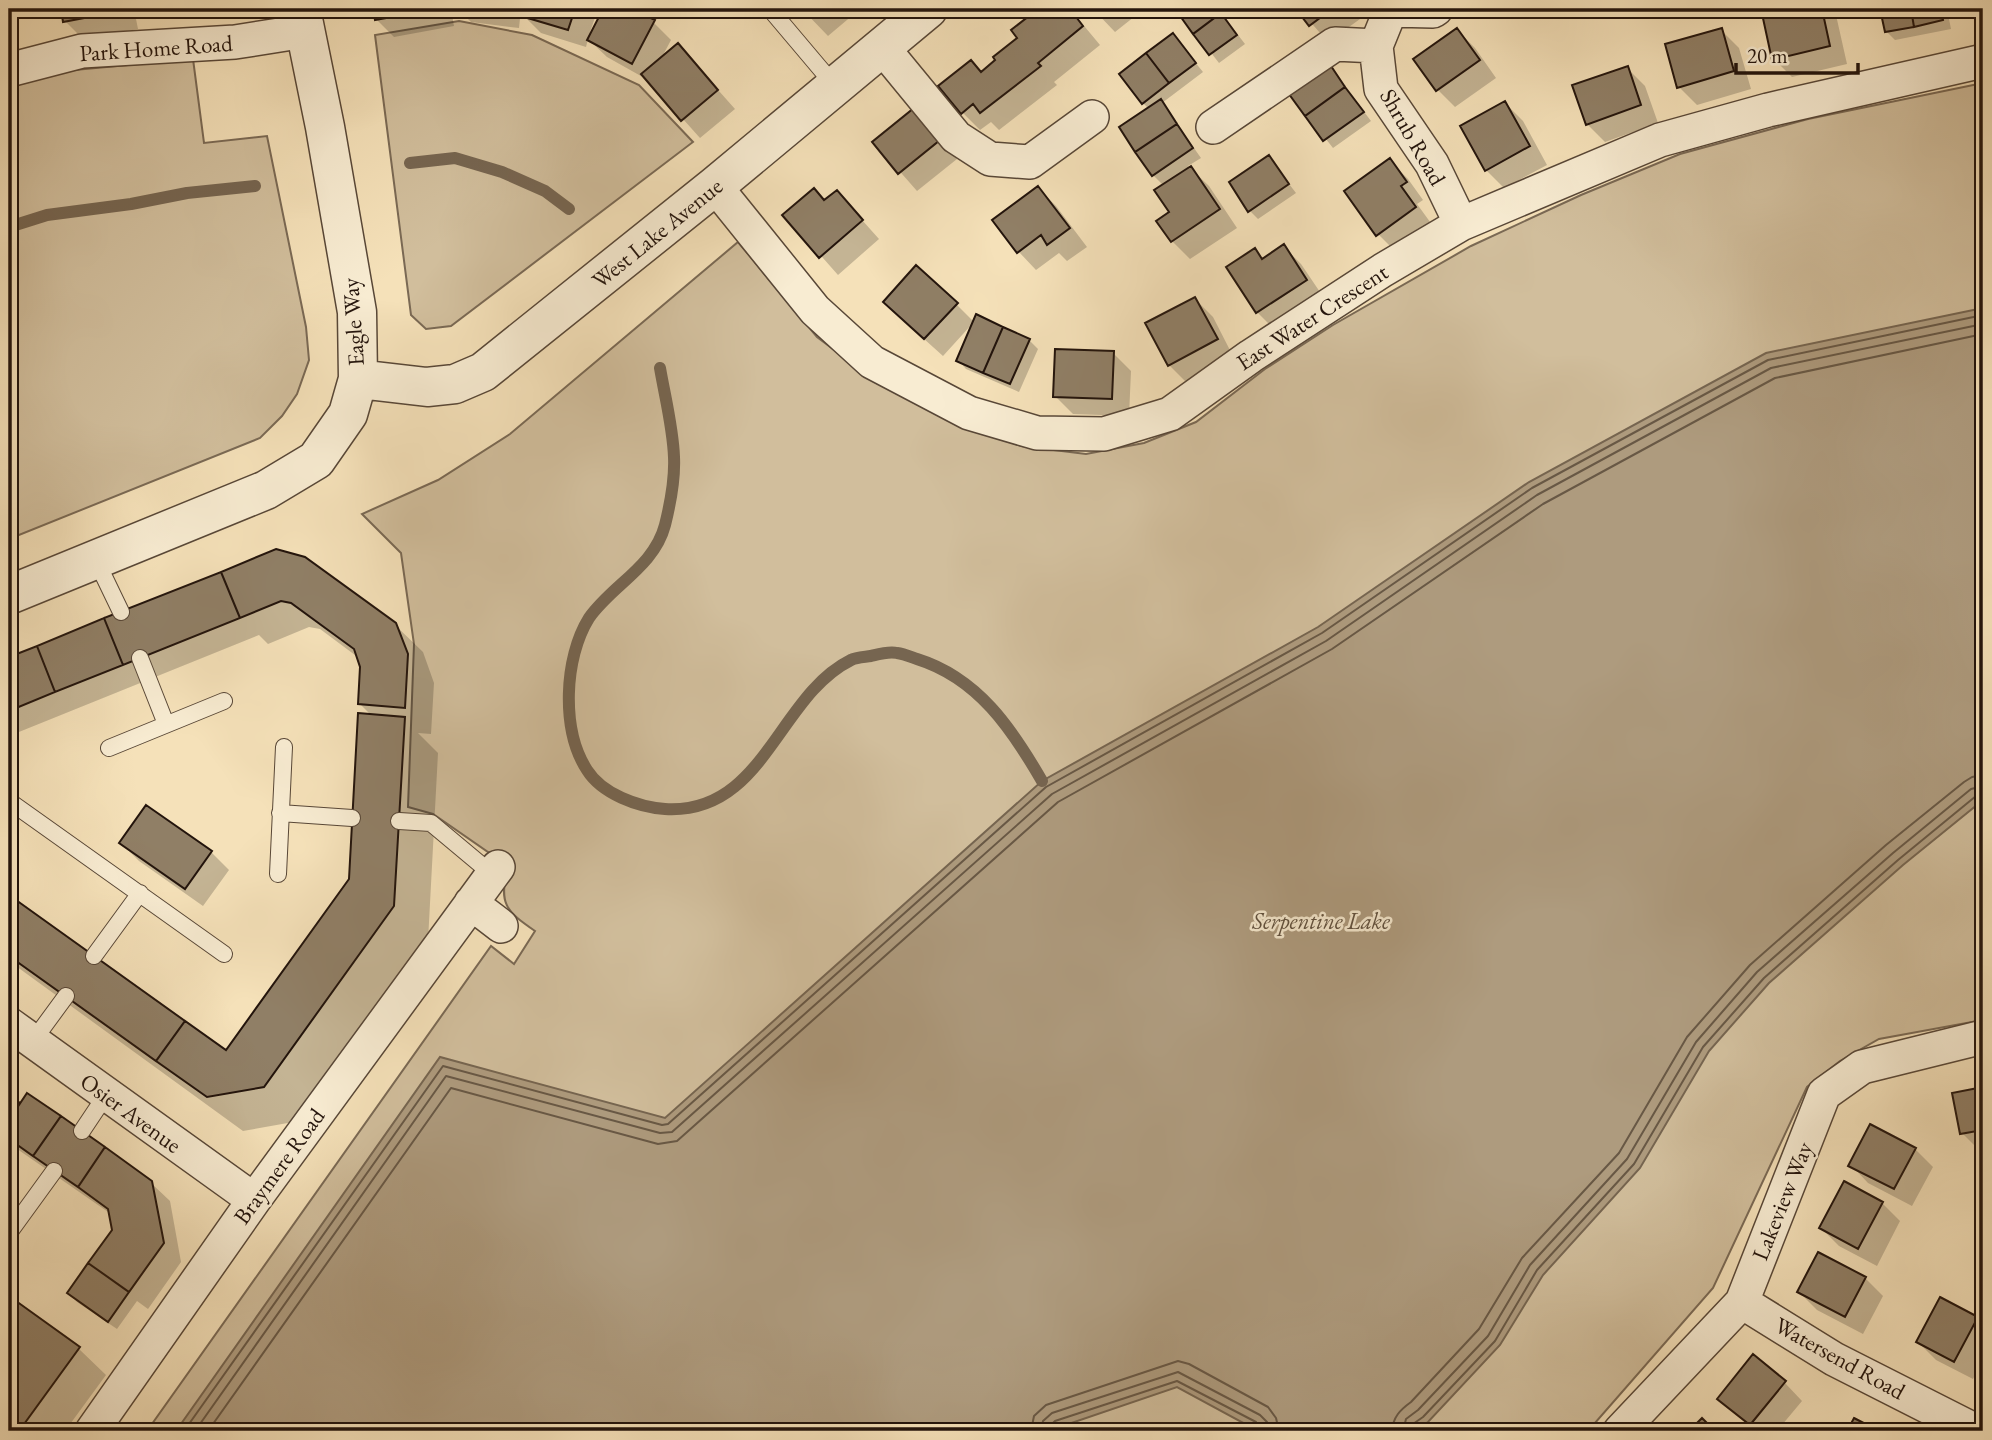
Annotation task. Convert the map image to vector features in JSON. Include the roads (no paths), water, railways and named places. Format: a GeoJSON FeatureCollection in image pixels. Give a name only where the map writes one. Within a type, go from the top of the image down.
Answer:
{"type":"FeatureCollection","features":[{"type":"Feature","properties":{"kind":"street","name":"West Lake Avenue"},"geometry":{"type":"LineString","coordinates":[[358,379],[427,387],[455,384],[483,372],[715,186],[928,9]]}},
{"type":"Feature","properties":{"kind":"street","name":"Shrub Road"},"geometry":{"type":"LineString","coordinates":[[1436,9],[1391,10],[1376,46],[1381,89],[1432,163],[1461,224]]}},
{"type":"Feature","properties":{"kind":"street","name":"Park Home Road"},"geometry":{"type":"LineString","coordinates":[[9,70],[82,51],[235,42],[303,20]]}},
{"type":"Feature","properties":{"kind":"street","name":"Eagle Way"},"geometry":{"type":"LineString","coordinates":[[9,595],[266,490],[316,460],[348,414],[358,379],[356,312],[325,127],[303,20]]}},
{"type":"Feature","properties":{"kind":"street"},"geometry":{"type":"LineString","coordinates":[[1213,127],[1335,44],[1376,46]]}},
{"type":"Feature","properties":{"kind":"street"},"geometry":{"type":"LineString","coordinates":[[882,47],[956,136],[990,159],[1030,162],[1092,117]]}},
{"type":"Feature","properties":{"kind":"street","name":"East Water Crescent"},"geometry":{"type":"LineString","coordinates":[[715,186],[815,310],[872,362],[970,412],[1037,433],[1104,434],[1170,414],[1251,356],[1383,270],[1461,224],[1660,140],[1768,110],[1983,61]]}},
{"type":"Feature","properties":{"kind":"street","name":"Braymere Road"},"geometry":{"type":"LineString","coordinates":[[92,1431],[254,1200],[495,870]]}},
{"type":"Feature","properties":{"kind":"street"},"geometry":{"type":"LineString","coordinates":[[471,903],[501,926]]}},
{"type":"Feature","properties":{"kind":"street","name":"Osier Avenue"},"geometry":{"type":"LineString","coordinates":[[21,1033],[254,1200]]}},
{"type":"Feature","properties":{"kind":"street","name":"Lakeview Way"},"geometry":{"type":"LineString","coordinates":[[1620,1431],[1742,1302],[1824,1094],[1861,1067],[1983,1037]]}},
{"type":"Feature","properties":{"kind":"street","name":"Watersend Road"},"geometry":{"type":"LineString","coordinates":[[1742,1302],[1834,1359],[1976,1431]]}},
{"type":"Feature","properties":{"kind":"lane"},"geometry":{"type":"LineString","coordinates":[[770,9],[835,86]]}},
{"type":"Feature","properties":{"kind":"lane"},"geometry":{"type":"LineString","coordinates":[[1982,9],[1983,18]]}},
{"type":"Feature","properties":{"kind":"lane"},"geometry":{"type":"LineString","coordinates":[[96,560],[121,612]]}},
{"type":"Feature","properties":{"kind":"lane"},"geometry":{"type":"LineString","coordinates":[[140,658],[166,724]]}},
{"type":"Feature","properties":{"kind":"lane"},"geometry":{"type":"LineString","coordinates":[[109,748],[224,701]]}},
{"type":"Feature","properties":{"kind":"lane"},"geometry":{"type":"LineString","coordinates":[[278,874],[285,747]]}},
{"type":"Feature","properties":{"kind":"lane"},"geometry":{"type":"LineString","coordinates":[[9,801],[224,954]]}},
{"type":"Feature","properties":{"kind":"lane"},"geometry":{"type":"LineString","coordinates":[[280,813],[352,818]]}},
{"type":"Feature","properties":{"kind":"lane"},"geometry":{"type":"LineString","coordinates":[[399,821],[431,824],[495,870]]}},
{"type":"Feature","properties":{"kind":"lane"},"geometry":{"type":"LineString","coordinates":[[94,956],[140,893]]}},
{"type":"Feature","properties":{"kind":"lane"},"geometry":{"type":"LineString","coordinates":[[21,1033],[66,996]]}},
{"type":"Feature","properties":{"kind":"lane"},"geometry":{"type":"LineString","coordinates":[[82,1131],[106,1095]]}},
{"type":"Feature","properties":{"kind":"lane"},"geometry":{"type":"LineString","coordinates":[[9,1233],[54,1171]]}},
{"type":"Feature","properties":{"kind":"water","name":"Serpentine Lake"},"geometry":{"type":"Polygon","coordinates":[[[1983,308],[1983,800],[1903,865],[1769,983],[1709,1051],[1640,1168],[1543,1275],[1500,1345],[1428,1422],[1414,1431],[1258,1431],[1177,1387],[1048,1431],[176,1431],[440,1057],[665,1118],[1042,781],[1318,627],[1529,482],[1766,353],[1983,308]]]}},
{"type":"Feature","properties":{"kind":"waterway"},"geometry":{"type":"LineString","coordinates":[[410,163],[455,158],[502,172],[545,191],[569,209]]}},
{"type":"Feature","properties":{"kind":"waterway"},"geometry":{"type":"LineString","coordinates":[[9,227],[47,215],[131,204],[187,193],[255,186]]}},
{"type":"Feature","properties":{"kind":"waterway"},"geometry":{"type":"LineString","coordinates":[[660,368],[674,457],[672,491],[665,525],[652,553],[589,618],[574,653],[569,694],[573,735],[579,754],[594,778],[622,798],[644,805],[665,809],[698,806],[726,793],[748,774],[805,699],[826,677],[853,659],[891,652],[939,668],[975,692],[1005,725],[1042,781]]}}]}
